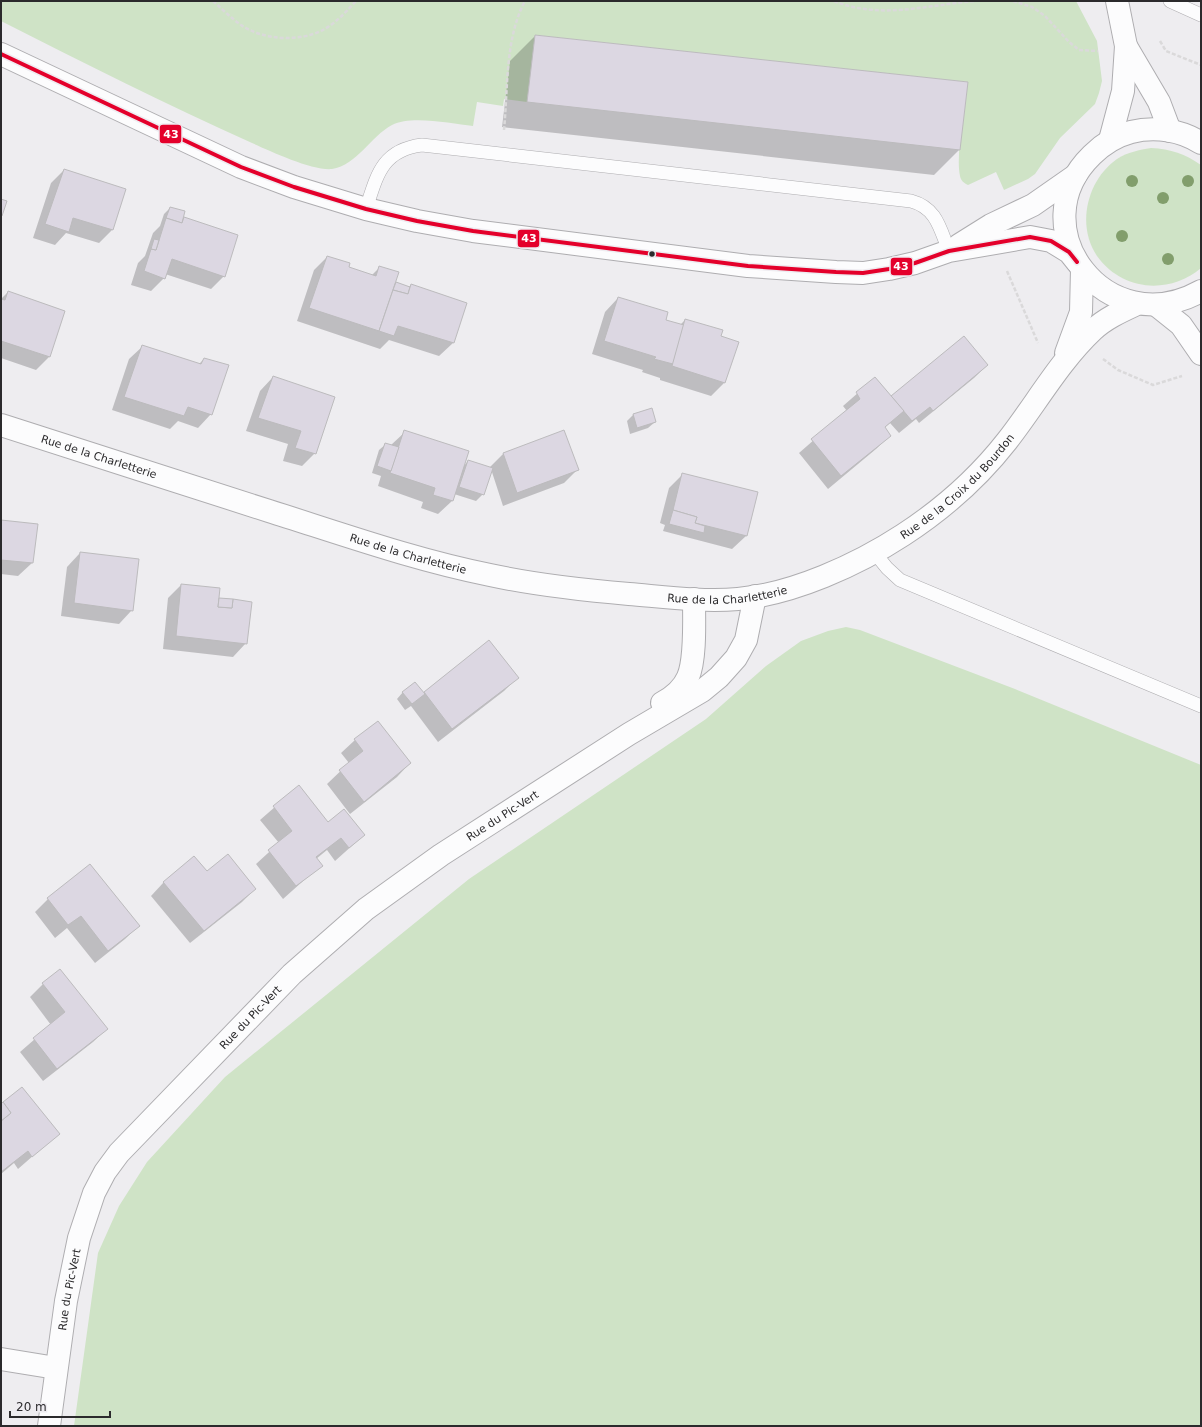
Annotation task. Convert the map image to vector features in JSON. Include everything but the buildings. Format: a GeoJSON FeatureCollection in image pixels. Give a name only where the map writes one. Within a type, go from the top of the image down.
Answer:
{"type":"FeatureCollection","features":[{"type":"Feature","properties":{"kind":"street"},"geometry":{"type":"LineString","coordinates":[[1110,140],[1123,91],[1126,46],[1117,1]]}},
{"type":"Feature","properties":{"kind":"street"},"geometry":{"type":"LineString","coordinates":[[1126,46],[1159,102],[1189,136]]}},
{"type":"Feature","properties":{"kind":"street"},"geometry":{"type":"LineString","coordinates":[[1,54],[241,167],[294,187],[366,209],[417,221],[472,231],[748,266],[863,273],[915,263],[950,251],[1030,237],[1051,241],[1069,252],[1104,290],[1118,298],[1146,305],[1181,325],[1201,354]]}},
{"type":"Feature","properties":{"kind":"street"},"geometry":{"type":"LineString","coordinates":[[1080,265],[1069,243],[1066,224],[1066,209],[1069,193],[1076,175],[1086,161],[1110,140],[1138,131],[1154,129],[1189,136]]}},
{"type":"Feature","properties":{"kind":"street"},"geometry":{"type":"LineString","coordinates":[[950,251],[991,225],[1032,205],[1076,175]]}},
{"type":"Feature","properties":{"kind":"street","name":"Rue de la Croix du Bourdon"},"geometry":{"type":"LineString","coordinates":[[1060,367],[1081,312],[1080,265]]}},
{"type":"Feature","properties":{"kind":"street"},"geometry":{"type":"LineString","coordinates":[[1146,305],[1181,301],[1201,291]]}},
{"type":"Feature","properties":{"kind":"street","name":"Rue de la Croix du Bourdon"},"geometry":{"type":"LineString","coordinates":[[827,574],[874,552],[932,515],[962,491],[1005,444],[1060,367],[1094,329],[1115,314],[1146,305]]}},
{"type":"Feature","properties":{"kind":"street","name":"Rue de la Charletterie"},"geometry":{"type":"LineString","coordinates":[[1,425],[378,546],[444,564],[530,583],[590,591],[694,599],[732,599],[778,592],[827,574]]}},
{"type":"Feature","properties":{"kind":"street","name":"Rue du Pic-Vert"},"geometry":{"type":"LineString","coordinates":[[48,1426],[66,1301],[86,1215],[105,1172],[119,1153],[292,974],[366,909],[441,855],[629,734],[702,691],[728,667],[746,640],[755,596]]}},
{"type":"Feature","properties":{"kind":"street","name":"Rue du Pic-Vert"},"geometry":{"type":"LineString","coordinates":[[629,734],[653,709],[674,696],[689,677],[694,635],[694,599]]}},
{"type":"Feature","properties":{"kind":"street"},"geometry":{"type":"LineString","coordinates":[[1,1359],[56,1368]]}},
{"type":"Feature","properties":{"kind":"lane"},"geometry":{"type":"LineString","coordinates":[[1170,1],[1201,14]]}},
{"type":"Feature","properties":{"kind":"lane"},"geometry":{"type":"LineString","coordinates":[[366,209],[375,181],[382,168],[392,156],[407,147],[422,145],[911,201],[920,203],[929,209],[936,218],[950,251]]}},
{"type":"Feature","properties":{"kind":"lane"},"geometry":{"type":"LineString","coordinates":[[874,552],[887,568],[900,580],[1201,706]]}},
{"type":"Feature","properties":{"kind":"path"},"geometry":{"type":"LineString","coordinates":[[213,1],[242,26],[269,37],[294,38],[321,31],[337,20],[356,1]]}},
{"type":"Feature","properties":{"kind":"path"},"geometry":{"type":"LineString","coordinates":[[501,154],[512,37],[519,12],[525,1]]}},
{"type":"Feature","properties":{"kind":"path"},"geometry":{"type":"LineString","coordinates":[[834,1],[845,6],[876,11],[905,11],[945,3],[975,1]]}},
{"type":"Feature","properties":{"kind":"path"},"geometry":{"type":"LineString","coordinates":[[1013,1],[1032,7],[1045,16],[1079,50],[1091,52],[1126,46]]}},
{"type":"Feature","properties":{"kind":"path"},"geometry":{"type":"LineString","coordinates":[[1160,41],[1166,51],[1201,65]]}},
{"type":"Feature","properties":{"kind":"path"},"geometry":{"type":"LineString","coordinates":[[1006,270],[1044,356],[1060,367]]}},
{"type":"Feature","properties":{"kind":"path"},"geometry":{"type":"LineString","coordinates":[[1098,365],[1103,359],[1118,370],[1153,386],[1184,375]]}},
{"type":"Feature","properties":{"kind":"green space"},"geometry":{"type":"Polygon","coordinates":[[[1,1],[1076,1],[1097,41],[1102,81],[1095,104],[1060,138],[1035,174],[1028,179],[1004,190],[996,172],[968,185],[960,178],[959,155],[967,82],[535,35],[527,102],[504,99],[503,106],[477,102],[473,126],[421,120],[400,122],[384,130],[349,162],[332,169],[324,169],[292,160],[220,129],[126,84],[1,21],[1,1]]]}},
{"type":"Feature","properties":{"kind":"green space"},"geometry":{"type":"Polygon","coordinates":[[[1151,148],[1178,153],[1201,165],[1201,268],[1188,277],[1161,285],[1146,285],[1132,282],[1107,268],[1097,256],[1087,231],[1086,217],[1088,204],[1098,179],[1117,159],[1134,152],[1151,148]]]}},
{"type":"Feature","properties":{"kind":"green space"},"geometry":{"type":"Polygon","coordinates":[[[846,627],[860,630],[1015,689],[1201,765],[1201,1426],[74,1426],[98,1253],[119,1206],[147,1162],[225,1077],[469,879],[706,719],[766,666],[801,641],[828,631],[846,627]]]}},
{"type":"Feature","properties":{"kind":"transit line","name":"43"},"geometry":{"type":"LineString","coordinates":[[1,54],[241,167],[294,187],[366,209],[417,221],[473,231],[748,266],[836,272],[863,273],[889,269],[915,263],[949,251],[1030,237],[1051,241],[1069,252],[1077,262]]}}]}
